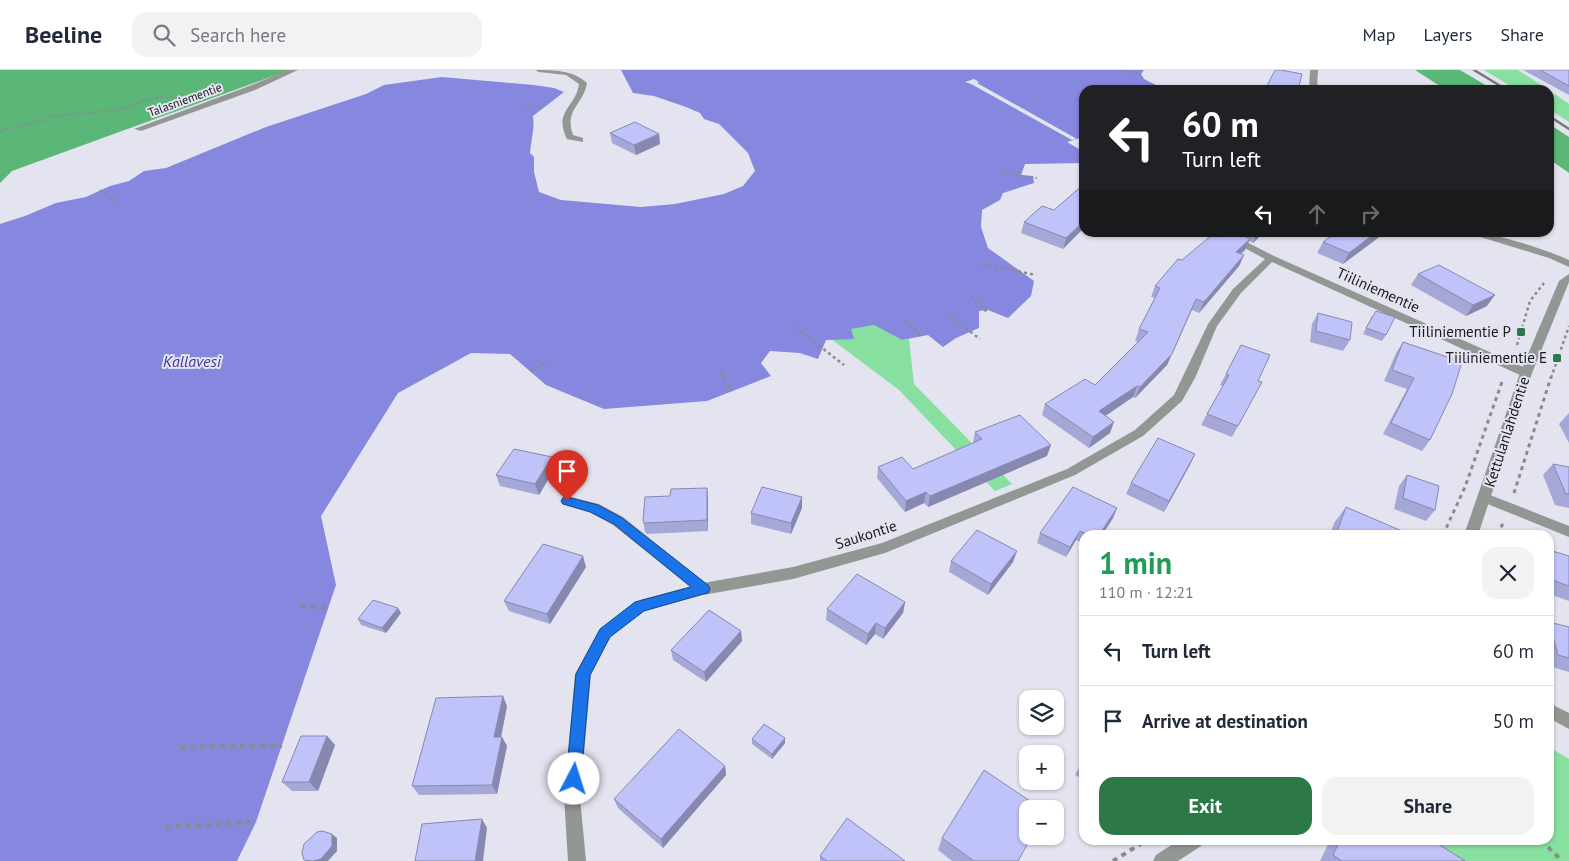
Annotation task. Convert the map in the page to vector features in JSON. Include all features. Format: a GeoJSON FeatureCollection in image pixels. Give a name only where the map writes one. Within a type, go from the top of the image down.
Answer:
{"type":"FeatureCollection","features":[{"type":"Feature","properties":{"kind":"street","name":"Talasniementie"},"geometry":{"type":"LineString","coordinates":[[138,129],[294,70]]}},
{"type":"Feature","properties":{"kind":"street"},"geometry":{"type":"LineString","coordinates":[[539,70],[568,73],[577,76],[583,83],[583,91],[566,115],[565,126],[570,137],[580,140]]}},
{"type":"Feature","properties":{"kind":"street"},"geometry":{"type":"LineString","coordinates":[[1312,85],[1314,70]]}},
{"type":"Feature","properties":{"kind":"street","name":"Tiiliniementie"},"geometry":{"type":"LineString","coordinates":[[1229,237],[1271,258],[1526,373]]}},
{"type":"Feature","properties":{"kind":"street"},"geometry":{"type":"LineString","coordinates":[[1486,237],[1552,256],[1569,264]]}},
{"type":"Feature","properties":{"kind":"street","name":"Saukontie"},"geometry":{"type":"LineString","coordinates":[[578,861],[572,797],[583,674],[605,633],[640,606],[703,589],[793,573],[885,548],[1071,472],[1139,433],[1178,398],[1212,326],[1236,291],[1271,258]]}},
{"type":"Feature","properties":{"kind":"street","name":"Kettulanlahdentie"},"geometry":{"type":"LineString","coordinates":[[1473,530],[1526,373],[1564,281],[1569,277]]}},
{"type":"Feature","properties":{"kind":"street"},"geometry":{"type":"LineString","coordinates":[[1485,498],[1569,532]]}},
{"type":"Feature","properties":{"kind":"street"},"geometry":{"type":"LineString","coordinates":[[567,501],[594,508],[618,521],[703,589]]}},
{"type":"Feature","properties":{"kind":"street"},"geometry":{"type":"LineString","coordinates":[[1554,713],[1569,722]]}},
{"type":"Feature","properties":{"kind":"street"},"geometry":{"type":"LineString","coordinates":[[1162,861],[1187,845]]}},
{"type":"Feature","properties":{"kind":"path"},"geometry":{"type":"LineString","coordinates":[[1120,70],[1141,74]]}},
{"type":"Feature","properties":{"kind":"path"},"geometry":{"type":"LineString","coordinates":[[0,131],[42,121],[53,116],[120,110],[146,100],[162,97],[183,98],[190,104],[205,105]]}},
{"type":"Feature","properties":{"kind":"path"},"geometry":{"type":"LineString","coordinates":[[522,106],[544,106]]}},
{"type":"Feature","properties":{"kind":"path"},"geometry":{"type":"LineString","coordinates":[[1002,172],[1037,178]]}},
{"type":"Feature","properties":{"kind":"path"},"geometry":{"type":"LineString","coordinates":[[100,190],[117,202]]}},
{"type":"Feature","properties":{"kind":"path"},"geometry":{"type":"LineString","coordinates":[[983,264],[1036,275]]}},
{"type":"Feature","properties":{"kind":"path"},"geometry":{"type":"LineString","coordinates":[[971,297],[988,313]]}},
{"type":"Feature","properties":{"kind":"path"},"geometry":{"type":"LineString","coordinates":[[951,317],[980,340]]}},
{"type":"Feature","properties":{"kind":"path"},"geometry":{"type":"LineString","coordinates":[[906,320],[920,336]]}},
{"type":"Feature","properties":{"kind":"path"},"geometry":{"type":"LineString","coordinates":[[1500,530],[1502,525],[1514,522],[1521,512],[1514,495],[1544,397],[1569,326]]}},
{"type":"Feature","properties":{"kind":"path"},"geometry":{"type":"LineString","coordinates":[[795,327],[844,365]]}},
{"type":"Feature","properties":{"kind":"path"},"geometry":{"type":"LineString","coordinates":[[530,371],[547,361]]}},
{"type":"Feature","properties":{"kind":"path"},"geometry":{"type":"LineString","coordinates":[[721,373],[732,391]]}},
{"type":"Feature","properties":{"kind":"path"},"geometry":{"type":"LineString","coordinates":[[301,606],[328,608]]}},
{"type":"Feature","properties":{"kind":"path"},"geometry":{"type":"LineString","coordinates":[[180,747],[282,746]]}},
{"type":"Feature","properties":{"kind":"path"},"geometry":{"type":"LineString","coordinates":[[166,828],[256,822]]}},
{"type":"Feature","properties":{"kind":"path"},"geometry":{"type":"LineString","coordinates":[[1113,861],[1139,845]]}},
{"type":"Feature","properties":{"kind":"path"},"geometry":{"type":"LineString","coordinates":[[1546,845],[1562,861]]}},
{"type":"Feature","properties":{"kind":"green space"},"geometry":{"type":"Polygon","coordinates":[[[0,70],[290,70],[12,171],[0,183],[0,70]]]}},
{"type":"Feature","properties":{"kind":"green space"},"geometry":{"type":"Polygon","coordinates":[[[1415,70],[1460,70],[1486,85],[1438,85],[1415,70]]]}},
{"type":"Feature","properties":{"kind":"green space"},"geometry":{"type":"Polygon","coordinates":[[[1484,70],[1518,70],[1541,85],[1509,85],[1484,70]]]}},
{"type":"Feature","properties":{"kind":"green space"},"geometry":{"type":"Polygon","coordinates":[[[1554,94],[1569,104],[1569,122],[1554,112],[1554,94]]]}},
{"type":"Feature","properties":{"kind":"green space"},"geometry":{"type":"Polygon","coordinates":[[[1554,127],[1569,137],[1569,173],[1554,162],[1554,127]]]}},
{"type":"Feature","properties":{"kind":"green space"},"geometry":{"type":"Polygon","coordinates":[[[874,325],[902,340],[909,339],[914,384],[1012,484],[995,491],[899,390],[831,339],[854,339],[850,329],[874,325]]]}},
{"type":"Feature","properties":{"kind":"green space"},"geometry":{"type":"Polygon","coordinates":[[[1554,750],[1569,759],[1569,861],[1455,861],[1437,845],[1554,845],[1554,750]]]}},
{"type":"Feature","properties":{"kind":"water","name":"Kallavesi"},"geometry":{"type":"Polygon","coordinates":[[[621,70],[1144,70],[1141,74],[1144,79],[1156,85],[1079,85],[1079,138],[1067,142],[1079,149],[1079,163],[1025,164],[1021,175],[1033,176],[1034,183],[1003,193],[1000,200],[982,210],[981,227],[988,248],[1034,281],[1031,296],[1008,318],[988,310],[979,311],[979,328],[956,338],[943,347],[928,335],[902,340],[874,325],[851,329],[854,339],[826,340],[818,359],[800,353],[770,351],[761,363],[771,376],[707,401],[604,409],[546,385],[510,354],[471,353],[398,393],[321,516],[336,585],[256,822],[237,861],[0,861],[0,224],[56,203],[86,197],[110,186],[129,181],[144,171],[166,168],[266,127],[366,94],[384,85],[442,77],[534,85],[554,88],[564,92],[533,116],[530,153],[534,157],[534,172],[539,192],[561,200],[641,207],[675,204],[724,194],[743,186],[755,171],[748,153],[719,124],[704,119],[700,113],[686,107],[654,96],[633,93],[621,70]]]}},
{"type":"Feature","properties":{"kind":"pier"},"geometry":{"type":"Polygon","coordinates":[[[974,79],[979,82],[977,83],[1077,139],[1072,140],[965,82],[974,79]]]}},
{"type":"Feature","properties":{"kind":"building"},"geometry":{"type":"Polygon","coordinates":[[[1275,70],[1302,74],[1299,85],[1268,85],[1275,70]]]}},
{"type":"Feature","properties":{"kind":"building"},"geometry":{"type":"Polygon","coordinates":[[[1540,70],[1569,70],[1569,86],[1540,70]]]}},
{"type":"Feature","properties":{"kind":"building"},"geometry":{"type":"Polygon","coordinates":[[[635,122],[659,134],[634,145],[610,133],[635,122]]]}},
{"type":"Feature","properties":{"kind":"building"},"geometry":{"type":"Polygon","coordinates":[[[1079,188],[1079,226],[1066,238],[1024,222],[1042,206],[1054,210],[1079,188]]]}},
{"type":"Feature","properties":{"kind":"building"},"geometry":{"type":"Polygon","coordinates":[[[1209,237],[1246,237],[1250,239],[1236,252],[1244,255],[1204,302],[1196,299],[1172,354],[1140,387],[1137,386],[1099,411],[1114,422],[1093,437],[1045,404],[1085,379],[1095,385],[1148,332],[1139,329],[1160,288],[1155,286],[1178,259],[1182,260],[1209,237]]]}},
{"type":"Feature","properties":{"kind":"building"},"geometry":{"type":"Polygon","coordinates":[[[1330,237],[1370,237],[1349,253],[1323,242],[1330,237]]]}},
{"type":"Feature","properties":{"kind":"building"},"geometry":{"type":"Polygon","coordinates":[[[1439,265],[1495,295],[1473,305],[1418,274],[1439,265]]]}},
{"type":"Feature","properties":{"kind":"building"},"geometry":{"type":"Polygon","coordinates":[[[1376,311],[1395,317],[1386,335],[1366,328],[1376,311]]]}},
{"type":"Feature","properties":{"kind":"building"},"geometry":{"type":"Polygon","coordinates":[[[1318,313],[1352,322],[1350,340],[1316,331],[1318,313]]]}},
{"type":"Feature","properties":{"kind":"building"},"geometry":{"type":"Polygon","coordinates":[[[1403,342],[1462,362],[1452,394],[1430,440],[1391,423],[1414,378],[1392,370],[1403,342]]]}},
{"type":"Feature","properties":{"kind":"building"},"geometry":{"type":"Polygon","coordinates":[[[1241,345],[1270,355],[1258,381],[1262,382],[1238,426],[1207,414],[1229,375],[1226,374],[1241,345]]]}},
{"type":"Feature","properties":{"kind":"building"},"geometry":{"type":"Polygon","coordinates":[[[1020,415],[1051,445],[930,496],[926,492],[906,501],[878,467],[902,457],[913,469],[982,439],[975,432],[1020,415]]]}},
{"type":"Feature","properties":{"kind":"building"},"geometry":{"type":"Polygon","coordinates":[[[1158,438],[1195,454],[1169,501],[1131,483],[1158,438]]]}},
{"type":"Feature","properties":{"kind":"building"},"geometry":{"type":"Polygon","coordinates":[[[514,449],[552,457],[535,484],[496,475],[514,449]]]}},
{"type":"Feature","properties":{"kind":"building"},"geometry":{"type":"Polygon","coordinates":[[[1553,464],[1569,467],[1569,494],[1566,494],[1553,464]]]}},
{"type":"Feature","properties":{"kind":"building"},"geometry":{"type":"Polygon","coordinates":[[[1407,475],[1439,486],[1435,510],[1403,498],[1407,475]]]}},
{"type":"Feature","properties":{"kind":"building"},"geometry":{"type":"Polygon","coordinates":[[[762,487],[802,497],[791,523],[751,513],[762,487]]]}},
{"type":"Feature","properties":{"kind":"building"},"geometry":{"type":"Polygon","coordinates":[[[1073,487],[1117,508],[1102,530],[1079,530],[1070,547],[1040,533],[1073,487]]]}},
{"type":"Feature","properties":{"kind":"building"},"geometry":{"type":"Polygon","coordinates":[[[707,488],[707,520],[645,523],[643,521],[645,497],[670,496],[671,489],[707,488]]]}},
{"type":"Feature","properties":{"kind":"building"},"geometry":{"type":"Polygon","coordinates":[[[1346,507],[1400,530],[1338,530],[1346,507]]]}},
{"type":"Feature","properties":{"kind":"building"},"geometry":{"type":"Polygon","coordinates":[[[977,530],[1017,551],[991,584],[951,561],[977,530]]]}},
{"type":"Feature","properties":{"kind":"building"},"geometry":{"type":"Polygon","coordinates":[[[543,544],[583,556],[547,614],[504,601],[543,544]]]}},
{"type":"Feature","properties":{"kind":"building"},"geometry":{"type":"Polygon","coordinates":[[[1554,552],[1569,556],[1569,586],[1554,581],[1554,552]]]}},
{"type":"Feature","properties":{"kind":"building"},"geometry":{"type":"Polygon","coordinates":[[[857,574],[905,602],[885,628],[876,623],[868,634],[827,609],[857,574]]]}},
{"type":"Feature","properties":{"kind":"building"},"geometry":{"type":"Polygon","coordinates":[[[373,600],[398,608],[382,628],[358,619],[373,600]]]}},
{"type":"Feature","properties":{"kind":"building"},"geometry":{"type":"Polygon","coordinates":[[[709,610],[741,631],[704,672],[671,650],[709,610]]]}},
{"type":"Feature","properties":{"kind":"building"},"geometry":{"type":"Polygon","coordinates":[[[1554,623],[1569,627],[1569,658],[1558,655],[1554,640],[1554,623]]]}},
{"type":"Feature","properties":{"kind":"building"},"geometry":{"type":"Polygon","coordinates":[[[503,696],[494,737],[502,737],[492,785],[412,786],[436,698],[503,696]]]}},
{"type":"Feature","properties":{"kind":"building"},"geometry":{"type":"Polygon","coordinates":[[[764,724],[785,738],[772,754],[752,739],[764,724]]]}},
{"type":"Feature","properties":{"kind":"building"},"geometry":{"type":"Polygon","coordinates":[[[679,729],[725,766],[661,839],[614,799],[679,729]]]}},
{"type":"Feature","properties":{"kind":"building"},"geometry":{"type":"Polygon","coordinates":[[[301,736],[327,736],[309,782],[282,782],[301,736]]]}},
{"type":"Feature","properties":{"kind":"building"},"geometry":{"type":"Polygon","coordinates":[[[984,770],[1029,800],[1019,800],[1019,845],[1027,845],[1018,861],[974,861],[942,838],[984,770]]]}},
{"type":"Feature","properties":{"kind":"building"},"geometry":{"type":"Polygon","coordinates":[[[847,818],[905,861],[827,861],[820,856],[847,818]]]}},
{"type":"Feature","properties":{"kind":"building"},"geometry":{"type":"Polygon","coordinates":[[[482,819],[475,861],[415,861],[422,824],[482,819]]]}},
{"type":"Feature","properties":{"kind":"building"},"geometry":{"type":"Polygon","coordinates":[[[322,831],[332,834],[332,846],[321,859],[313,861],[304,860],[302,853],[304,844],[317,832],[322,831]]]}},
{"type":"Feature","properties":{"kind":"building"},"geometry":{"type":"Polygon","coordinates":[[[1338,845],[1440,845],[1465,861],[1342,861],[1333,855],[1338,845]]]}},
{"type":"Feature","properties":{"kind":"railway"},"geometry":{"type":"LineString","coordinates":[[1474,70],[1499,85]]}},
{"type":"Feature","properties":{"kind":"railway"},"geometry":{"type":"LineString","coordinates":[[1554,119],[1569,129]]}},
{"type":"Feature","properties":{"kind":"place","name":"Tiiliniementie P"},"geometry":{"type":"Point","coordinates":[1521,332]}},
{"type":"Feature","properties":{"kind":"place","name":"Tiiliniementie E"},"geometry":{"type":"Point","coordinates":[1557,358]}},
{"type":"Feature","properties":{"kind":"route"},"geometry":{"type":"LineString","coordinates":[[567,501],[594,508],[618,521],[703,589],[640,606],[605,633],[583,674],[574,779]]}}]}
